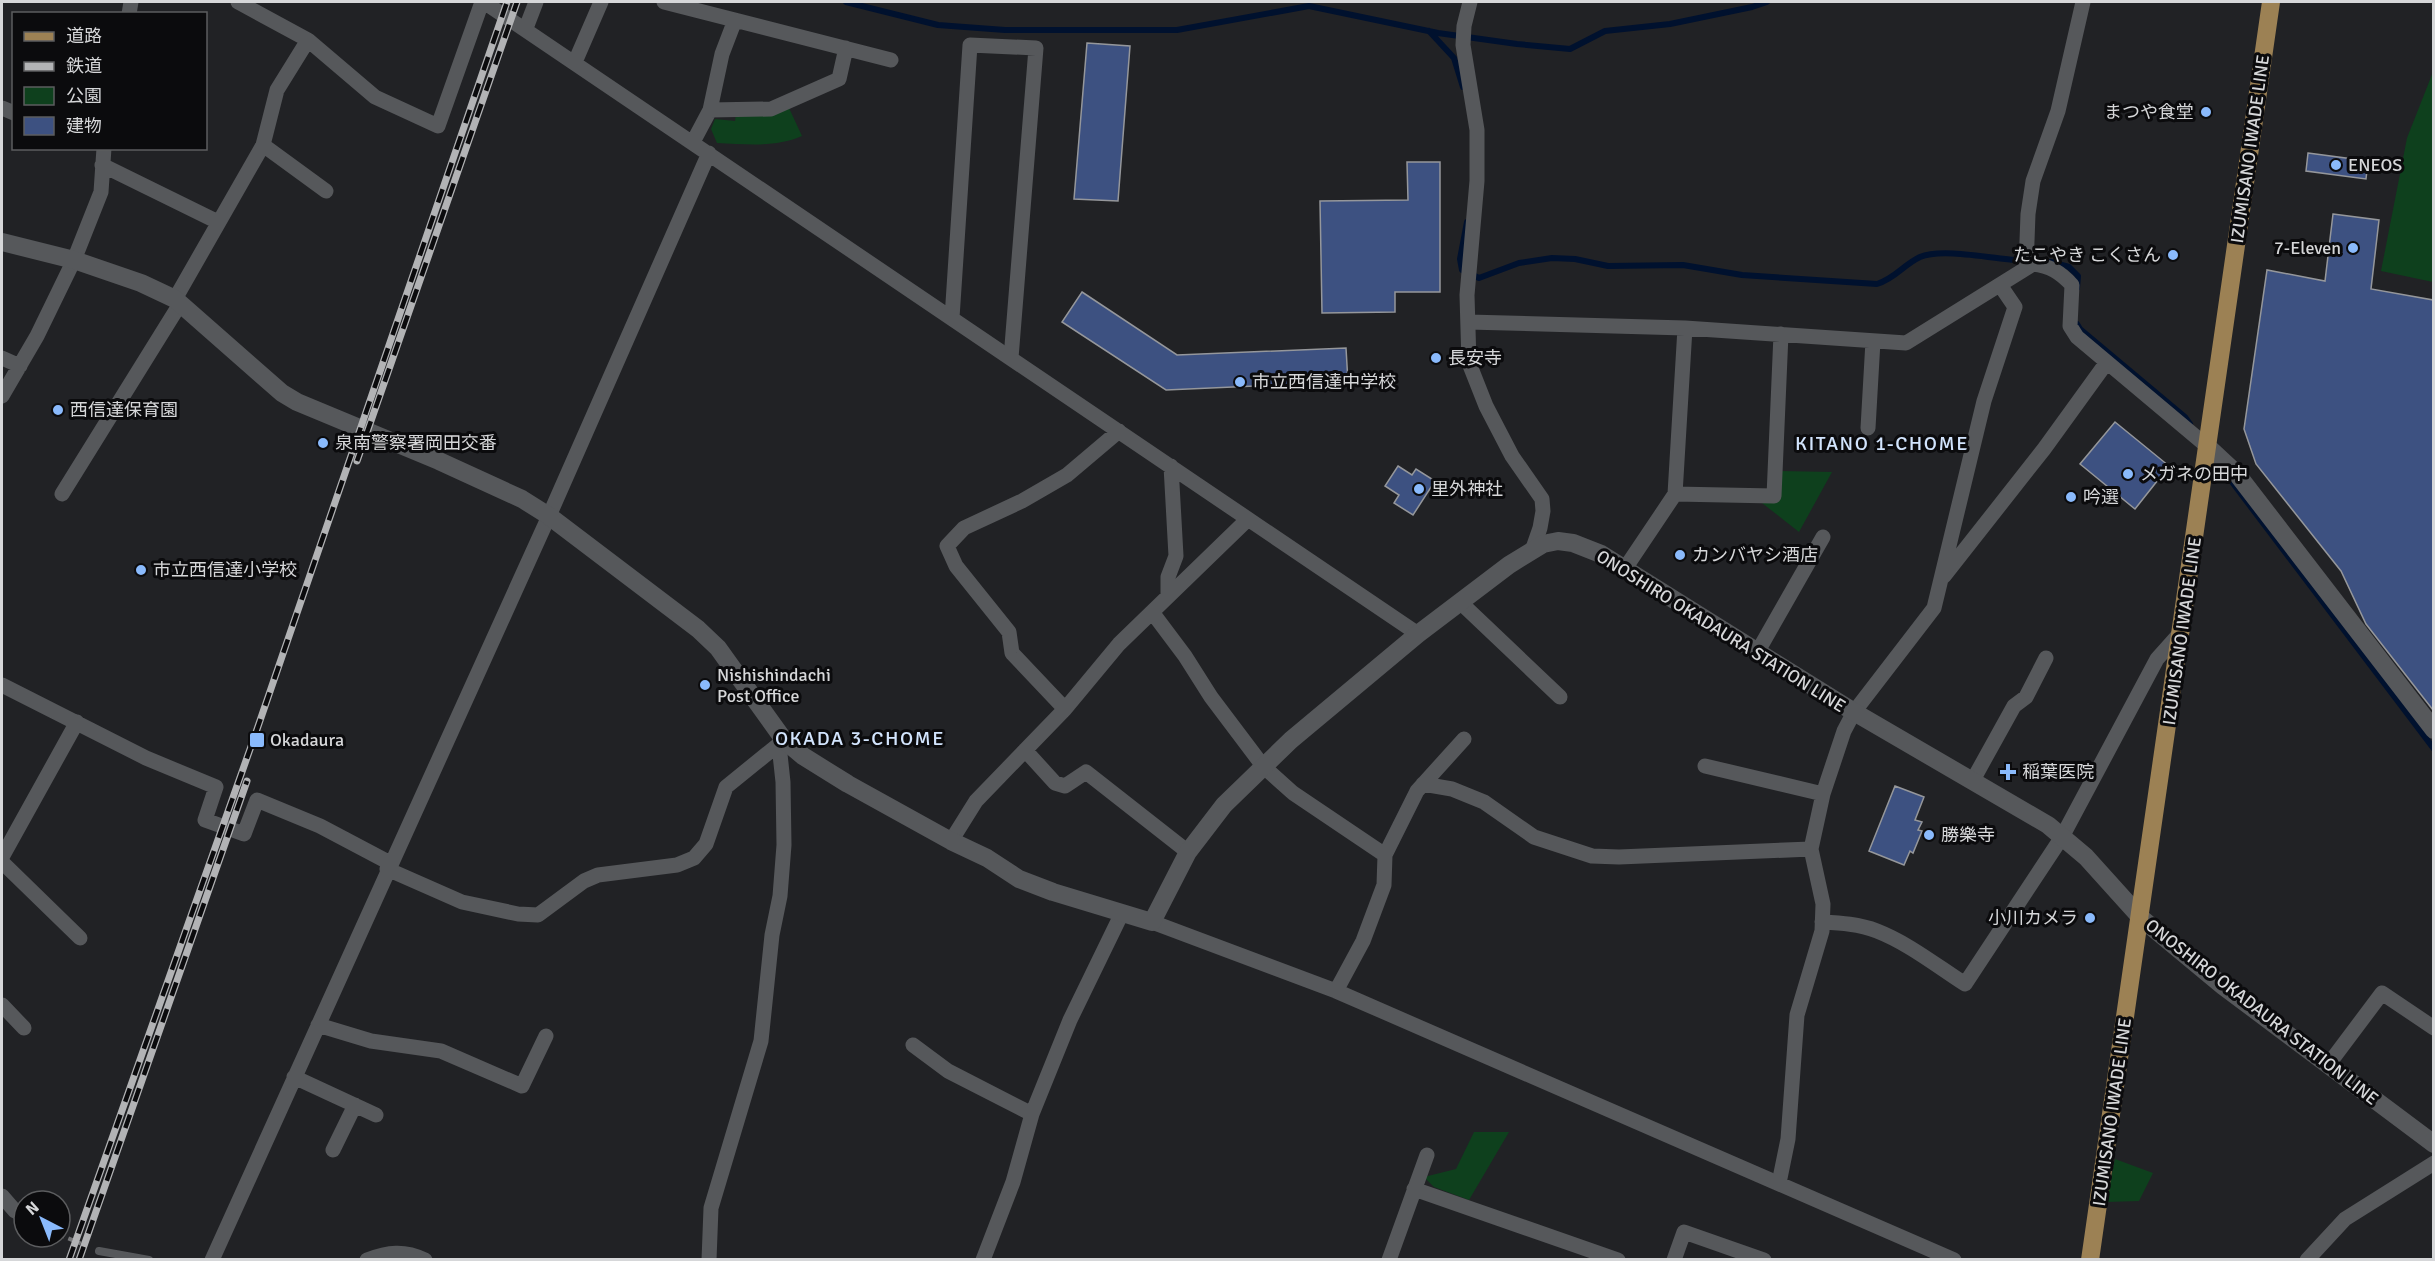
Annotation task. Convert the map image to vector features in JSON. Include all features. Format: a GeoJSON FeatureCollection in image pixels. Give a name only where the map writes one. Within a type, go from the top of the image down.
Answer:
{"type":"FeatureCollection","features":[{"type":"Feature","properties":{"kind":"main road","name":"IZUMISANO IWADE LINE"},"geometry":{"type":"LineString","coordinates":[[2090,1260],[2271,2]]}},
{"type":"Feature","properties":{"kind":"main road"},"geometry":{"type":"LineString","coordinates":[[2,242],[74,260],[141,283],[177,302],[290,398],[522,499],[549,516],[698,629],[718,648],[782,743],[848,784],[951,841],[987,858],[1019,879],[1053,892],[1152,922]]}},
{"type":"Feature","properties":{"kind":"main road"},"geometry":{"type":"LineString","coordinates":[[2208,447],[2237,474],[2433,730]]}},
{"type":"Feature","properties":{"kind":"main road","name":"ONOSHIRO OKADAURA STATION LINE"},"geometry":{"type":"LineString","coordinates":[[1152,922],[1188,852],[1224,805],[1291,740],[1418,634],[1532,551],[1543,544],[1558,541],[1573,543],[1601,554],[1854,712],[2048,825],[2086,857],[2141,918],[2223,986],[2433,1144]]}},
{"type":"Feature","properties":{"kind":"street"},"geometry":{"type":"LineString","coordinates":[[238,2],[308,40],[375,97],[438,126],[483,2],[526,28],[1418,634]]}},
{"type":"Feature","properties":{"kind":"street"},"geometry":{"type":"LineString","coordinates":[[526,28],[536,2]]}},
{"type":"Feature","properties":{"kind":"street"},"geometry":{"type":"LineString","coordinates":[[575,62],[601,2]]}},
{"type":"Feature","properties":{"kind":"street"},"geometry":{"type":"LineString","coordinates":[[663,2],[891,60]]}},
{"type":"Feature","properties":{"kind":"street"},"geometry":{"type":"LineString","coordinates":[[1470,2],[1464,26],[1463,45],[1477,130],[1477,181],[1467,295],[1469,363],[1486,406],[1512,456],[1542,499],[1543,511],[1532,551]]}},
{"type":"Feature","properties":{"kind":"street"},"geometry":{"type":"LineString","coordinates":[[2026,268],[2028,214],[2033,181],[2058,111],[2083,2]]}},
{"type":"Feature","properties":{"kind":"street"},"geometry":{"type":"LineString","coordinates":[[693,142],[710,110],[722,54],[735,20]]}},
{"type":"Feature","properties":{"kind":"street"},"geometry":{"type":"LineString","coordinates":[[62,494],[177,302],[218,222],[263,145],[277,90],[308,40]]}},
{"type":"Feature","properties":{"kind":"street"},"geometry":{"type":"LineString","coordinates":[[952,318],[970,45],[1035,48],[1011,358]]}},
{"type":"Feature","properties":{"kind":"street"},"geometry":{"type":"LineString","coordinates":[[710,110],[771,109],[839,79],[846,48]]}},
{"type":"Feature","properties":{"kind":"street"},"geometry":{"type":"LineString","coordinates":[[263,145],[326,191]]}},
{"type":"Feature","properties":{"kind":"street"},"geometry":{"type":"LineString","coordinates":[[212,1260],[549,516],[709,153]]}},
{"type":"Feature","properties":{"kind":"street"},"geometry":{"type":"LineString","coordinates":[[100,154],[218,222]]}},
{"type":"Feature","properties":{"kind":"street"},"geometry":{"type":"LineString","coordinates":[[2,396],[37,336],[74,260],[101,192],[100,154]]}},
{"type":"Feature","properties":{"kind":"street"},"geometry":{"type":"LineString","coordinates":[[1468,322],[1685,328],[1905,343],[2033,264],[2049,266],[2064,276],[2072,285],[2070,326],[2077,337],[2208,447]]}},
{"type":"Feature","properties":{"kind":"street"},"geometry":{"type":"LineString","coordinates":[[1779,1183],[1788,1139],[1797,1015],[1822,931],[1822,904],[1811,849],[1823,794],[1844,731],[1854,712],[1934,608],[1984,401],[2015,307],[2000,285]]}},
{"type":"Feature","properties":{"kind":"street"},"geometry":{"type":"LineString","coordinates":[[1624,570],[1675,494],[1685,328]]}},
{"type":"Feature","properties":{"kind":"street"},"geometry":{"type":"LineString","coordinates":[[1675,494],[1774,496],[1781,334]]}},
{"type":"Feature","properties":{"kind":"street"},"geometry":{"type":"LineString","coordinates":[[1868,428],[1873,341]]}},
{"type":"Feature","properties":{"kind":"street"},"geometry":{"type":"LineString","coordinates":[[2,358],[20,366]]}},
{"type":"Feature","properties":{"kind":"street"},"geometry":{"type":"LineString","coordinates":[[1941,581],[2107,362]]}},
{"type":"Feature","properties":{"kind":"street"},"geometry":{"type":"LineString","coordinates":[[1065,710],[1012,653],[1009,632],[956,566],[948,546],[964,528],[1022,501],[1067,475],[1119,431]]}},
{"type":"Feature","properties":{"kind":"street"},"geometry":{"type":"LineString","coordinates":[[1168,596],[1168,577],[1176,556],[1171,466]]}},
{"type":"Feature","properties":{"kind":"street"},"geometry":{"type":"LineString","coordinates":[[951,841],[976,801],[1065,710],[1119,644],[1248,519]]}},
{"type":"Feature","properties":{"kind":"street"},"geometry":{"type":"LineString","coordinates":[[1758,651],[1823,537]]}},
{"type":"Feature","properties":{"kind":"street"},"geometry":{"type":"LineString","coordinates":[[1460,602],[1560,697]]}},
{"type":"Feature","properties":{"kind":"street"},"geometry":{"type":"LineString","coordinates":[[1152,612],[1185,656],[1211,697],[1263,766],[1293,793],[1385,855]]}},
{"type":"Feature","properties":{"kind":"street"},"geometry":{"type":"LineString","coordinates":[[1822,922],[1852,924],[1877,931],[1904,945],[1965,984],[2062,837],[2157,658],[2182,631]]}},
{"type":"Feature","properties":{"kind":"street"},"geometry":{"type":"LineString","coordinates":[[1973,780],[2014,706],[2026,697],[2046,658]]}},
{"type":"Feature","properties":{"kind":"street"},"geometry":{"type":"LineString","coordinates":[[2,685],[146,758],[216,787],[205,820],[244,834],[257,800],[320,826],[389,866],[462,902],[518,914],[538,915],[584,881],[598,875],[676,866],[694,858],[706,844],[726,787],[782,743]]}},
{"type":"Feature","properties":{"kind":"street"},"geometry":{"type":"LineString","coordinates":[[2,857],[77,722]]}},
{"type":"Feature","properties":{"kind":"street"},"geometry":{"type":"LineString","coordinates":[[1336,991],[1363,941],[1384,885],[1385,855],[1417,791],[1464,739]]}},
{"type":"Feature","properties":{"kind":"street"},"geometry":{"type":"LineString","coordinates":[[709,1260],[711,1208],[761,1041],[772,935],[780,896],[782,743]]}},
{"type":"Feature","properties":{"kind":"street"},"geometry":{"type":"LineString","coordinates":[[1025,750],[1055,783],[1065,786],[1086,772],[1188,852]]}},
{"type":"Feature","properties":{"kind":"street"},"geometry":{"type":"LineString","coordinates":[[1705,766],[1823,794]]}},
{"type":"Feature","properties":{"kind":"street"},"geometry":{"type":"LineString","coordinates":[[1423,784],[1452,789],[1484,802],[1534,837],[1592,856],[1619,857],[1811,849]]}},
{"type":"Feature","properties":{"kind":"street"},"geometry":{"type":"LineString","coordinates":[[2,862],[80,938]]}},
{"type":"Feature","properties":{"kind":"street"},"geometry":{"type":"LineString","coordinates":[[983,1260],[1013,1182],[1032,1114],[1070,1020],[1122,913]]}},
{"type":"Feature","properties":{"kind":"street"},"geometry":{"type":"LineString","coordinates":[[1152,922],[1336,991],[1954,1260]]}},
{"type":"Feature","properties":{"kind":"street"},"geometry":{"type":"LineString","coordinates":[[2328,1065],[2382,993],[2433,1028]]}},
{"type":"Feature","properties":{"kind":"street"},"geometry":{"type":"LineString","coordinates":[[2,1005],[24,1028]]}},
{"type":"Feature","properties":{"kind":"street"},"geometry":{"type":"LineString","coordinates":[[318,1025],[371,1041],[441,1051],[522,1086],[546,1036]]}},
{"type":"Feature","properties":{"kind":"street"},"geometry":{"type":"LineString","coordinates":[[914,1045],[948,1071],[1032,1114]]}},
{"type":"Feature","properties":{"kind":"street"},"geometry":{"type":"LineString","coordinates":[[294,1077],[376,1115]]}},
{"type":"Feature","properties":{"kind":"street"},"geometry":{"type":"LineString","coordinates":[[333,1150],[355,1106]]}},
{"type":"Feature","properties":{"kind":"street"},"geometry":{"type":"LineString","coordinates":[[1389,1260],[1427,1155]]}},
{"type":"Feature","properties":{"kind":"street"},"geometry":{"type":"LineString","coordinates":[[2307,1260],[2345,1219],[2433,1163]]}},
{"type":"Feature","properties":{"kind":"street"},"geometry":{"type":"LineString","coordinates":[[1414,1189],[1618,1260]]}},
{"type":"Feature","properties":{"kind":"street"},"geometry":{"type":"LineString","coordinates":[[2,1196],[12,1208]]}},
{"type":"Feature","properties":{"kind":"street"},"geometry":{"type":"LineString","coordinates":[[1674,1260],[1684,1232],[1764,1260]]}},
{"type":"Feature","properties":{"kind":"street"},"geometry":{"type":"LineString","coordinates":[[367,1260],[385,1253],[401,1252],[425,1260]]}},
{"type":"Feature","properties":{"kind":"lane"},"geometry":{"type":"LineString","coordinates":[[99,1251],[149,1260]]}},
{"type":"Feature","properties":{"kind":"path"},"geometry":{"type":"LineString","coordinates":[[72,1240],[99,1251]]}},
{"type":"Feature","properties":{"kind":"green space"},"geometry":{"type":"Polygon","coordinates":[[[2433,72],[2433,282],[2381,271],[2407,138],[2433,72]]]}},
{"type":"Feature","properties":{"kind":"green space"},"geometry":{"type":"Polygon","coordinates":[[[789,108],[802,136],[791,140],[760,144],[717,143],[711,129],[715,119],[735,121],[736,114],[789,108]]]}},
{"type":"Feature","properties":{"kind":"green space"},"geometry":{"type":"Polygon","coordinates":[[[1780,471],[1832,472],[1799,532],[1762,503],[1780,471]]]}},
{"type":"Feature","properties":{"kind":"green space"},"geometry":{"type":"Polygon","coordinates":[[[1474,1132],[1509,1132],[1469,1200],[1434,1187],[1424,1177],[1456,1169],[1474,1132]]]}},
{"type":"Feature","properties":{"kind":"green space"},"geometry":{"type":"Polygon","coordinates":[[[2115,1159],[2153,1173],[2139,1201],[2106,1202],[2115,1159]]]}},
{"type":"Feature","properties":{"kind":"building"},"geometry":{"type":"Polygon","coordinates":[[[1087,43],[1130,46],[1118,201],[1074,199],[1087,43]]]}},
{"type":"Feature","properties":{"kind":"building"},"geometry":{"type":"Polygon","coordinates":[[[2308,153],[2368,161],[2366,179],[2306,171],[2308,153]]]}},
{"type":"Feature","properties":{"kind":"building"},"geometry":{"type":"Polygon","coordinates":[[[1407,162],[1440,162],[1440,292],[1395,292],[1395,312],[1322,313],[1320,201],[1408,200],[1407,162]]]}},
{"type":"Feature","properties":{"kind":"building"},"geometry":{"type":"Polygon","coordinates":[[[2333,214],[2379,220],[2371,289],[2433,300],[2433,710],[2366,624],[2341,571],[2256,464],[2244,429],[2267,270],[2325,281],[2333,214]]]}},
{"type":"Feature","properties":{"kind":"building"},"geometry":{"type":"Polygon","coordinates":[[[1082,292],[1177,355],[1346,348],[1348,382],[1166,390],[1062,322],[1082,292]]]}},
{"type":"Feature","properties":{"kind":"building"},"geometry":{"type":"Polygon","coordinates":[[[2115,422],[2169,466],[2135,509],[2080,464],[2115,422]]]}},
{"type":"Feature","properties":{"kind":"building"},"geometry":{"type":"Polygon","coordinates":[[[1398,466],[1412,475],[1416,469],[1435,481],[1413,515],[1394,503],[1399,495],[1385,486],[1398,466]]]}},
{"type":"Feature","properties":{"kind":"building"},"geometry":{"type":"Polygon","coordinates":[[[1895,786],[1924,797],[1915,820],[1922,822],[1918,830],[1922,831],[1913,853],[1910,851],[1904,865],[1869,851],[1895,786]]]}},
{"type":"Feature","properties":{"kind":"waterway"},"geometry":{"type":"LineString","coordinates":[[846,2],[938,25],[1005,30],[1177,30],[1309,6],[1438,33],[1570,49],[1605,31],[1670,24],[1767,2]]}},
{"type":"Feature","properties":{"kind":"waterway"},"geometry":{"type":"LineString","coordinates":[[1429,31],[1454,58],[1463,87]]}},
{"type":"Feature","properties":{"kind":"waterway"},"geometry":{"type":"LineString","coordinates":[[1467,222],[1460,259],[1462,270],[1479,278],[1519,263],[1552,258],[1575,259],[1608,266],[1683,265],[1742,275],[1877,284],[1914,260],[1930,254],[1957,254],[2026,261]]}},
{"type":"Feature","properties":{"kind":"waterway"},"geometry":{"type":"LineString","coordinates":[[2051,262],[2069,267],[2078,276],[2077,288]]}},
{"type":"Feature","properties":{"kind":"waterway"},"geometry":{"type":"LineString","coordinates":[[2077,324],[2080,329],[2185,417],[2190,424]]}},
{"type":"Feature","properties":{"kind":"waterway"},"geometry":{"type":"LineString","coordinates":[[2226,474],[2434,749]]}},
{"type":"Feature","properties":{"kind":"railway"},"geometry":{"type":"LineString","coordinates":[[69,1260],[254,738],[507,2]]}},
{"type":"Feature","properties":{"kind":"railway"},"geometry":{"type":"LineString","coordinates":[[357,461],[517,2]]}},
{"type":"Feature","properties":{"kind":"railway"},"geometry":{"type":"LineString","coordinates":[[79,1260],[247,781]]}},
{"type":"Feature","properties":{"kind":"place","name":"まつや食堂"},"geometry":{"type":"Point","coordinates":[2206,112]}},
{"type":"Feature","properties":{"kind":"place","name":"ENEOS"},"geometry":{"type":"Point","coordinates":[2336,165]}},
{"type":"Feature","properties":{"kind":"place","name":"7-Eleven"},"geometry":{"type":"Point","coordinates":[2353,248]}},
{"type":"Feature","properties":{"kind":"place","name":"たこやき こくさん"},"geometry":{"type":"Point","coordinates":[2173,255]}},
{"type":"Feature","properties":{"kind":"place","name":"長安寺"},"geometry":{"type":"Point","coordinates":[1436,358]}},
{"type":"Feature","properties":{"kind":"place","name":"市立西信達中学校"},"geometry":{"type":"Point","coordinates":[1240,382]}},
{"type":"Feature","properties":{"kind":"place","name":"西信達保育園"},"geometry":{"type":"Point","coordinates":[58,410]}},
{"type":"Feature","properties":{"kind":"place","name":"泉南警察署岡田交番"},"geometry":{"type":"Point","coordinates":[323,443]}},
{"type":"Feature","properties":{"kind":"place","name":"メガネの田中"},"geometry":{"type":"Point","coordinates":[2128,474]}},
{"type":"Feature","properties":{"kind":"place","name":"里外神社"},"geometry":{"type":"Point","coordinates":[1419,489]}},
{"type":"Feature","properties":{"kind":"place","name":"吟選"},"geometry":{"type":"Point","coordinates":[2071,497]}},
{"type":"Feature","properties":{"kind":"place","name":"カンバヤシ酒店"},"geometry":{"type":"Point","coordinates":[1680,555]}},
{"type":"Feature","properties":{"kind":"place","name":"市立西信達小学校"},"geometry":{"type":"Point","coordinates":[141,570]}},
{"type":"Feature","properties":{"kind":"place","name":"Nishishindachi Post Office"},"geometry":{"type":"Point","coordinates":[705,685]}},
{"type":"Feature","properties":{"kind":"place","name":"Okadaura"},"geometry":{"type":"Point","coordinates":[257,740]}},
{"type":"Feature","properties":{"kind":"place","name":"稲葉医院"},"geometry":{"type":"Point","coordinates":[2008,772]}},
{"type":"Feature","properties":{"kind":"place","name":"勝樂寺"},"geometry":{"type":"Point","coordinates":[1929,835]}},
{"type":"Feature","properties":{"kind":"place","name":"小川カメラ"},"geometry":{"type":"Point","coordinates":[2090,918]}},
{"type":"Feature","properties":{"kind":"district","name":"KITANO 1-CHOME"},"geometry":{"type":"Point","coordinates":[1882,443]}},
{"type":"Feature","properties":{"kind":"district","name":"OKADA 3-CHOME"},"geometry":{"type":"Point","coordinates":[860,738]}}]}
